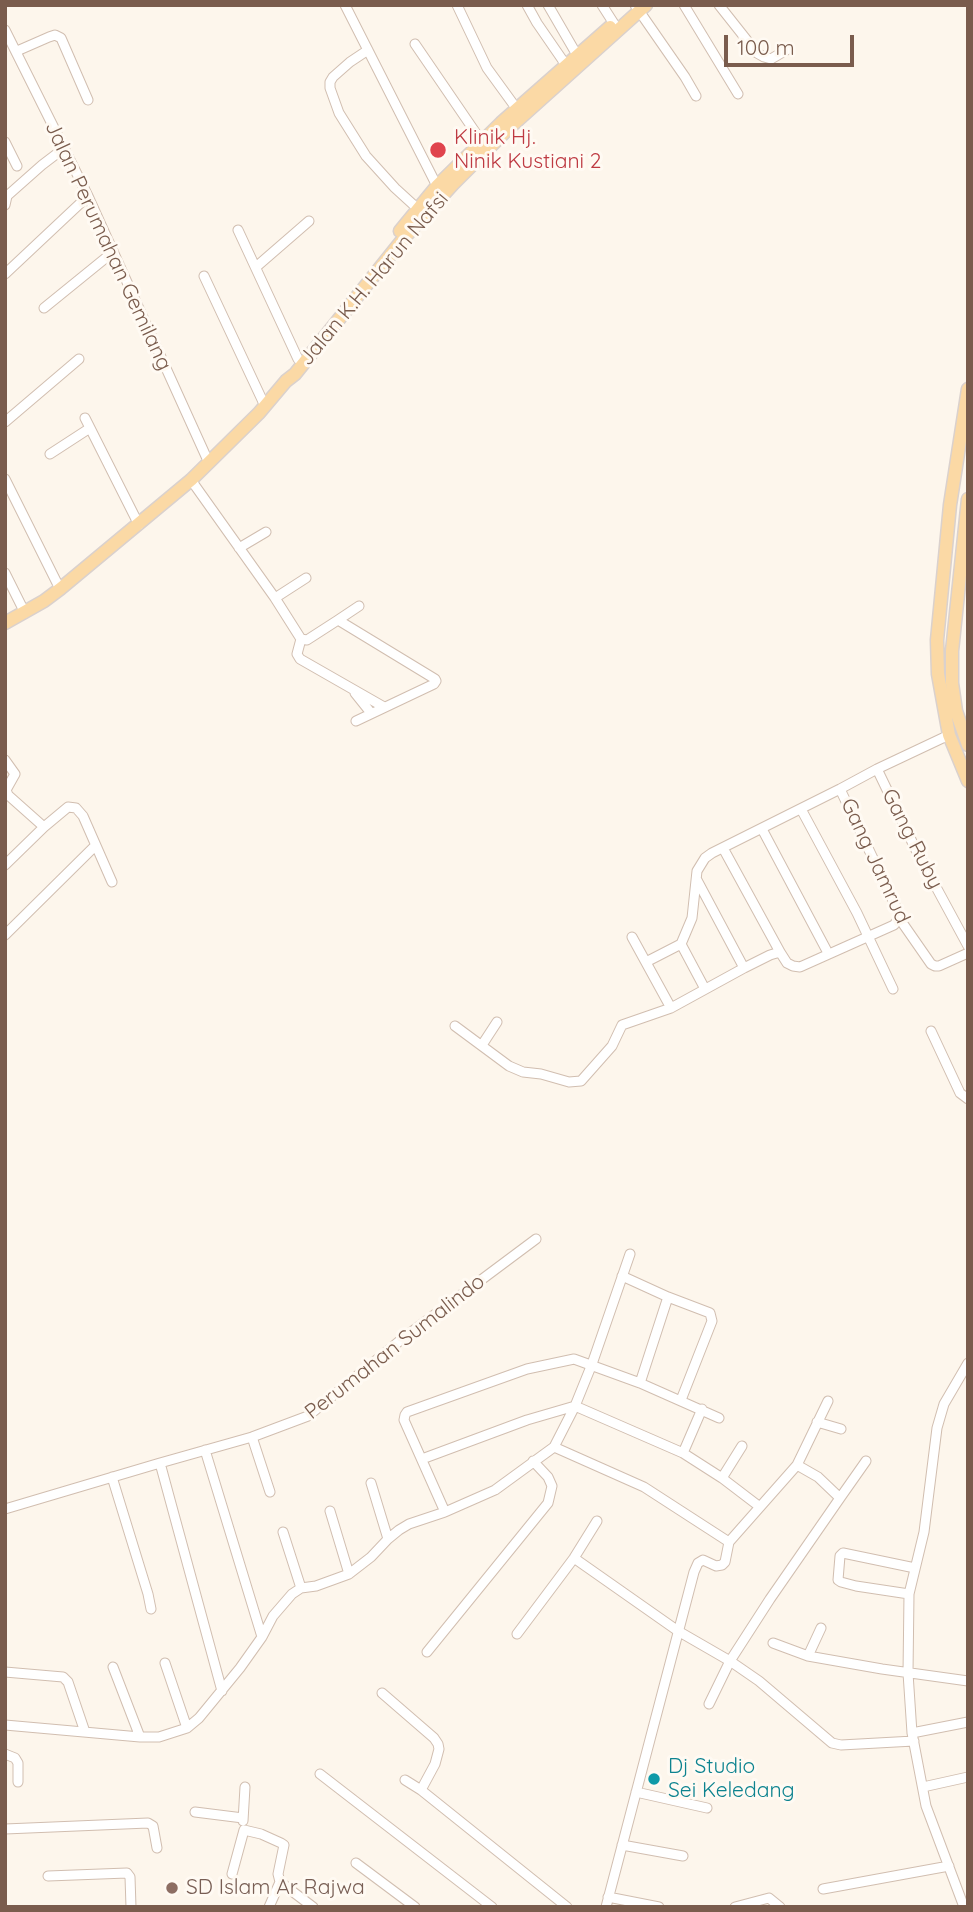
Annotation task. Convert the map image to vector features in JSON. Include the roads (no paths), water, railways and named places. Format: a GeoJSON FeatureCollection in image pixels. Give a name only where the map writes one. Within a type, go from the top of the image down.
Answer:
{"type":"FeatureCollection","features":[{"type":"Feature","properties":{"kind":"main road","name":"Jalan K.H. Harun Nafsi"},"geometry":{"type":"LineString","coordinates":[[5,623],[61,589],[209,463],[295,374],[437,187],[482,142],[640,7]]}},
{"type":"Feature","properties":{"kind":"main road","name":"Jalan K.H. Harun Nafsi"},"geometry":{"type":"LineString","coordinates":[[569,69],[578,55],[616,27]]}},
{"type":"Feature","properties":{"kind":"main road","name":"Jalan K.H. Harun Nafsi"},"geometry":{"type":"LineString","coordinates":[[286,381],[298,359],[408,228],[519,113]]}},
{"type":"Feature","properties":{"kind":"main road"},"geometry":{"type":"LineString","coordinates":[[968,389],[950,505],[937,640],[938,674],[949,736],[968,781]]}},
{"type":"Feature","properties":{"kind":"main road"},"geometry":{"type":"LineString","coordinates":[[950,505],[967,503],[952,651],[952,683],[956,711],[968,746]]}},
{"type":"Feature","properties":{"kind":"street"},"geometry":{"type":"LineString","coordinates":[[345,5],[437,187]]}},
{"type":"Feature","properties":{"kind":"street"},"geometry":{"type":"LineString","coordinates":[[457,5],[487,68],[519,113]]}},
{"type":"Feature","properties":{"kind":"street"},"geometry":{"type":"LineString","coordinates":[[527,5],[569,69]]}},
{"type":"Feature","properties":{"kind":"street"},"geometry":{"type":"LineString","coordinates":[[548,5],[578,55]]}},
{"type":"Feature","properties":{"kind":"street"},"geometry":{"type":"LineString","coordinates":[[602,5],[616,27]]}},
{"type":"Feature","properties":{"kind":"street"},"geometry":{"type":"LineString","coordinates":[[684,5],[738,94]]}},
{"type":"Feature","properties":{"kind":"street"},"geometry":{"type":"LineString","coordinates":[[719,5],[757,53],[771,59],[788,49]]}},
{"type":"Feature","properties":{"kind":"street"},"geometry":{"type":"LineString","coordinates":[[640,7],[696,96]]}},
{"type":"Feature","properties":{"kind":"street","name":"Jalan Perumahan Gemilang"},"geometry":{"type":"LineString","coordinates":[[6,34],[88,196],[209,463]]}},
{"type":"Feature","properties":{"kind":"street"},"geometry":{"type":"LineString","coordinates":[[16,51],[48,37],[55,35],[61,38],[88,100]]}},
{"type":"Feature","properties":{"kind":"street"},"geometry":{"type":"LineString","coordinates":[[415,44],[482,142]]}},
{"type":"Feature","properties":{"kind":"street"},"geometry":{"type":"LineString","coordinates":[[368,50],[333,77],[330,88],[339,113],[366,156],[418,209]]}},
{"type":"Feature","properties":{"kind":"street"},"geometry":{"type":"LineString","coordinates":[[5,142],[17,166]]}},
{"type":"Feature","properties":{"kind":"street"},"geometry":{"type":"LineString","coordinates":[[5,205],[7,196],[61,144]]}},
{"type":"Feature","properties":{"kind":"street"},"geometry":{"type":"LineString","coordinates":[[5,274],[88,196]]}},
{"type":"Feature","properties":{"kind":"street"},"geometry":{"type":"LineString","coordinates":[[256,267],[309,221]]}},
{"type":"Feature","properties":{"kind":"street"},"geometry":{"type":"LineString","coordinates":[[238,230],[298,359]]}},
{"type":"Feature","properties":{"kind":"street"},"geometry":{"type":"LineString","coordinates":[[44,308],[113,252]]}},
{"type":"Feature","properties":{"kind":"street"},"geometry":{"type":"LineString","coordinates":[[204,276],[265,406]]}},
{"type":"Feature","properties":{"kind":"street"},"geometry":{"type":"LineString","coordinates":[[5,422],[79,359]]}},
{"type":"Feature","properties":{"kind":"street"},"geometry":{"type":"LineString","coordinates":[[85,418],[139,525]]}},
{"type":"Feature","properties":{"kind":"street"},"geometry":{"type":"LineString","coordinates":[[50,454],[90,429]]}},
{"type":"Feature","properties":{"kind":"street"},"geometry":{"type":"LineString","coordinates":[[5,479],[61,589]]}},
{"type":"Feature","properties":{"kind":"street"},"geometry":{"type":"LineString","coordinates":[[191,480],[301,639],[297,654],[300,659],[384,707]]}},
{"type":"Feature","properties":{"kind":"street"},"geometry":{"type":"LineString","coordinates":[[240,548],[265,531]]}},
{"type":"Feature","properties":{"kind":"street"},"geometry":{"type":"LineString","coordinates":[[5,573],[25,613]]}},
{"type":"Feature","properties":{"kind":"street"},"geometry":{"type":"LineString","coordinates":[[275,598],[306,578]]}},
{"type":"Feature","properties":{"kind":"street"},"geometry":{"type":"LineString","coordinates":[[301,639],[307,640],[359,606]]}},
{"type":"Feature","properties":{"kind":"street"},"geometry":{"type":"LineString","coordinates":[[338,620],[436,681],[356,721]]}},
{"type":"Feature","properties":{"kind":"street"},"geometry":{"type":"LineString","coordinates":[[351,688],[371,713]]}},
{"type":"Feature","properties":{"kind":"street"},"geometry":{"type":"LineString","coordinates":[[646,962],[681,944],[692,918],[696,878],[701,863],[712,853],[877,769],[949,736]]}},
{"type":"Feature","properties":{"kind":"street"},"geometry":{"type":"LineString","coordinates":[[5,760],[15,774],[6,790],[8,795],[44,827]]}},
{"type":"Feature","properties":{"kind":"street","name":"Gang Ruby"},"geometry":{"type":"LineString","coordinates":[[877,769],[916,850],[968,946]]}},
{"type":"Feature","properties":{"kind":"street","name":"Gang Jamrud"},"geometry":{"type":"LineString","coordinates":[[841,789],[898,911],[899,919],[930,964],[935,967],[968,953]]}},
{"type":"Feature","properties":{"kind":"street"},"geometry":{"type":"LineString","coordinates":[[5,865],[60,811],[71,806],[83,816],[112,882]]}},
{"type":"Feature","properties":{"kind":"street"},"geometry":{"type":"LineString","coordinates":[[801,809],[893,989]]}},
{"type":"Feature","properties":{"kind":"street"},"geometry":{"type":"LineString","coordinates":[[762,829],[828,953]]}},
{"type":"Feature","properties":{"kind":"street"},"geometry":{"type":"LineString","coordinates":[[5,935],[95,846]]}},
{"type":"Feature","properties":{"kind":"street"},"geometry":{"type":"LineString","coordinates":[[723,848],[780,952],[787,963],[793,966],[800,967],[868,937],[894,925],[899,919]]}},
{"type":"Feature","properties":{"kind":"street"},"geometry":{"type":"LineString","coordinates":[[696,878],[744,968]]}},
{"type":"Feature","properties":{"kind":"street"},"geometry":{"type":"LineString","coordinates":[[632,937],[671,1008]]}},
{"type":"Feature","properties":{"kind":"street"},"geometry":{"type":"LineString","coordinates":[[681,944],[705,989]]}},
{"type":"Feature","properties":{"kind":"street"},"geometry":{"type":"LineString","coordinates":[[455,1026],[509,1066],[523,1072],[569,1082],[581,1081],[612,1046],[622,1025],[671,1008],[744,968],[780,952]]}},
{"type":"Feature","properties":{"kind":"street"},"geometry":{"type":"LineString","coordinates":[[482,1045],[497,1022]]}},
{"type":"Feature","properties":{"kind":"street"},"geometry":{"type":"LineString","coordinates":[[931,1031],[960,1093],[968,1099]]}},
{"type":"Feature","properties":{"kind":"street","name":"Perumahan Sumalindo"},"geometry":{"type":"LineString","coordinates":[[5,1508],[252,1437],[308,1416],[402,1339],[536,1239]]}},
{"type":"Feature","properties":{"kind":"street"},"geometry":{"type":"LineString","coordinates":[[5,1725],[140,1737],[159,1737],[187,1728],[222,1691],[262,1637],[284,1601],[301,1588],[316,1586],[349,1574],[409,1524],[495,1490],[554,1447],[592,1364],[630,1254]]}},
{"type":"Feature","properties":{"kind":"street"},"geometry":{"type":"LineString","coordinates":[[622,1276],[668,1297],[708,1311],[712,1318],[681,1400]]}},
{"type":"Feature","properties":{"kind":"street"},"geometry":{"type":"LineString","coordinates":[[640,1383],[668,1297]]}},
{"type":"Feature","properties":{"kind":"street"},"geometry":{"type":"LineString","coordinates":[[445,1512],[404,1420],[405,1415],[407,1412],[527,1369],[570,1359],[592,1364],[719,1418]]}},
{"type":"Feature","properties":{"kind":"street"},"geometry":{"type":"LineString","coordinates":[[964,1907],[926,1806],[913,1737],[908,1673],[909,1594],[924,1532],[937,1428],[944,1404],[968,1363]]}},
{"type":"Feature","properties":{"kind":"street"},"geometry":{"type":"LineString","coordinates":[[659,1907],[607,1902],[694,1572],[698,1563],[705,1560],[716,1566],[722,1565],[729,1542],[738,1529],[797,1465],[828,1401]]}},
{"type":"Feature","properties":{"kind":"street"},"geometry":{"type":"LineString","coordinates":[[422,1459],[527,1420],[575,1406],[683,1453],[761,1507]]}},
{"type":"Feature","properties":{"kind":"street"},"geometry":{"type":"LineString","coordinates":[[683,1453],[702,1409]]}},
{"type":"Feature","properties":{"kind":"street"},"geometry":{"type":"LineString","coordinates":[[817,1422],[841,1429]]}},
{"type":"Feature","properties":{"kind":"street"},"geometry":{"type":"LineString","coordinates":[[252,1437],[270,1492]]}},
{"type":"Feature","properties":{"kind":"street"},"geometry":{"type":"LineString","coordinates":[[722,1478],[742,1446]]}},
{"type":"Feature","properties":{"kind":"street"},"geometry":{"type":"LineString","coordinates":[[554,1447],[644,1487],[729,1542]]}},
{"type":"Feature","properties":{"kind":"street"},"geometry":{"type":"LineString","coordinates":[[205,1450],[262,1637]]}},
{"type":"Feature","properties":{"kind":"street"},"geometry":{"type":"LineString","coordinates":[[427,1652],[548,1503],[552,1486],[548,1477],[533,1461]]}},
{"type":"Feature","properties":{"kind":"street"},"geometry":{"type":"LineString","coordinates":[[709,1704],[730,1661],[792,1565],[866,1461]]}},
{"type":"Feature","properties":{"kind":"street"},"geometry":{"type":"LineString","coordinates":[[160,1463],[222,1691]]}},
{"type":"Feature","properties":{"kind":"street"},"geometry":{"type":"LineString","coordinates":[[797,1465],[818,1477],[840,1498]]}},
{"type":"Feature","properties":{"kind":"street"},"geometry":{"type":"LineString","coordinates":[[112,1477],[151,1609]]}},
{"type":"Feature","properties":{"kind":"street"},"geometry":{"type":"LineString","coordinates":[[371,1483],[388,1539]]}},
{"type":"Feature","properties":{"kind":"street"},"geometry":{"type":"LineString","coordinates":[[330,1511],[349,1574]]}},
{"type":"Feature","properties":{"kind":"street"},"geometry":{"type":"LineString","coordinates":[[517,1634],[574,1558],[597,1521]]}},
{"type":"Feature","properties":{"kind":"street"},"geometry":{"type":"LineString","coordinates":[[283,1532],[301,1588]]}},
{"type":"Feature","properties":{"kind":"street"},"geometry":{"type":"LineString","coordinates":[[909,1594],[839,1581],[840,1556],[846,1553],[915,1567]]}},
{"type":"Feature","properties":{"kind":"street"},"geometry":{"type":"LineString","coordinates":[[574,1558],[678,1631],[759,1681],[836,1745],[913,1737],[968,1723]]}},
{"type":"Feature","properties":{"kind":"street"},"geometry":{"type":"LineString","coordinates":[[808,1656],[821,1629]]}},
{"type":"Feature","properties":{"kind":"street"},"geometry":{"type":"LineString","coordinates":[[773,1643],[808,1656],[968,1681]]}},
{"type":"Feature","properties":{"kind":"street"},"geometry":{"type":"LineString","coordinates":[[164,1663],[187,1728]]}},
{"type":"Feature","properties":{"kind":"street"},"geometry":{"type":"LineString","coordinates":[[113,1667],[140,1737]]}},
{"type":"Feature","properties":{"kind":"street"},"geometry":{"type":"LineString","coordinates":[[5,1672],[63,1677],[68,1682],[85,1732]]}},
{"type":"Feature","properties":{"kind":"street"},"geometry":{"type":"LineString","coordinates":[[382,1693],[438,1744],[435,1764],[421,1790]]}},
{"type":"Feature","properties":{"kind":"street"},"geometry":{"type":"LineString","coordinates":[[5,1754],[15,1758],[18,1763],[18,1782]]}},
{"type":"Feature","properties":{"kind":"street"},"geometry":{"type":"LineString","coordinates":[[320,1774],[492,1907]]}},
{"type":"Feature","properties":{"kind":"street"},"geometry":{"type":"LineString","coordinates":[[923,1787],[968,1777]]}},
{"type":"Feature","properties":{"kind":"street"},"geometry":{"type":"LineString","coordinates":[[405,1780],[567,1907]]}},
{"type":"Feature","properties":{"kind":"street"},"geometry":{"type":"LineString","coordinates":[[232,1874],[244,1830],[245,1787]]}},
{"type":"Feature","properties":{"kind":"street"},"geometry":{"type":"LineString","coordinates":[[636,1792],[707,1808]]}},
{"type":"Feature","properties":{"kind":"street"},"geometry":{"type":"LineString","coordinates":[[195,1812],[243,1818]]}},
{"type":"Feature","properties":{"kind":"street"},"geometry":{"type":"LineString","coordinates":[[5,1829],[148,1823],[153,1826],[157,1848]]}},
{"type":"Feature","properties":{"kind":"street"},"geometry":{"type":"LineString","coordinates":[[244,1830],[261,1834],[284,1845],[278,1874],[280,1882],[269,1907]]}},
{"type":"Feature","properties":{"kind":"street"},"geometry":{"type":"LineString","coordinates":[[622,1845],[683,1856]]}},
{"type":"Feature","properties":{"kind":"street"},"geometry":{"type":"LineString","coordinates":[[356,1863],[415,1907]]}},
{"type":"Feature","properties":{"kind":"street"},"geometry":{"type":"LineString","coordinates":[[823,1889],[949,1866]]}},
{"type":"Feature","properties":{"kind":"street"},"geometry":{"type":"LineString","coordinates":[[48,1876],[127,1874],[130,1877],[131,1907]]}},
{"type":"Feature","properties":{"kind":"street"},"geometry":{"type":"LineString","coordinates":[[280,1882],[313,1907]]}},
{"type":"Feature","properties":{"kind":"street"},"geometry":{"type":"LineString","coordinates":[[735,1907],[762,1903],[771,1898],[780,1907]]}},
{"type":"Feature","properties":{"kind":"place","name":"Klinik Hj. Ninik Kustiani 2"},"geometry":{"type":"Point","coordinates":[438,150]}},
{"type":"Feature","properties":{"kind":"place","name":"Dj Studio Sei Keledang"},"geometry":{"type":"Point","coordinates":[654,1779]}},
{"type":"Feature","properties":{"kind":"place","name":"SD Islam Ar Rajwa"},"geometry":{"type":"Point","coordinates":[172,1888]}}]}
